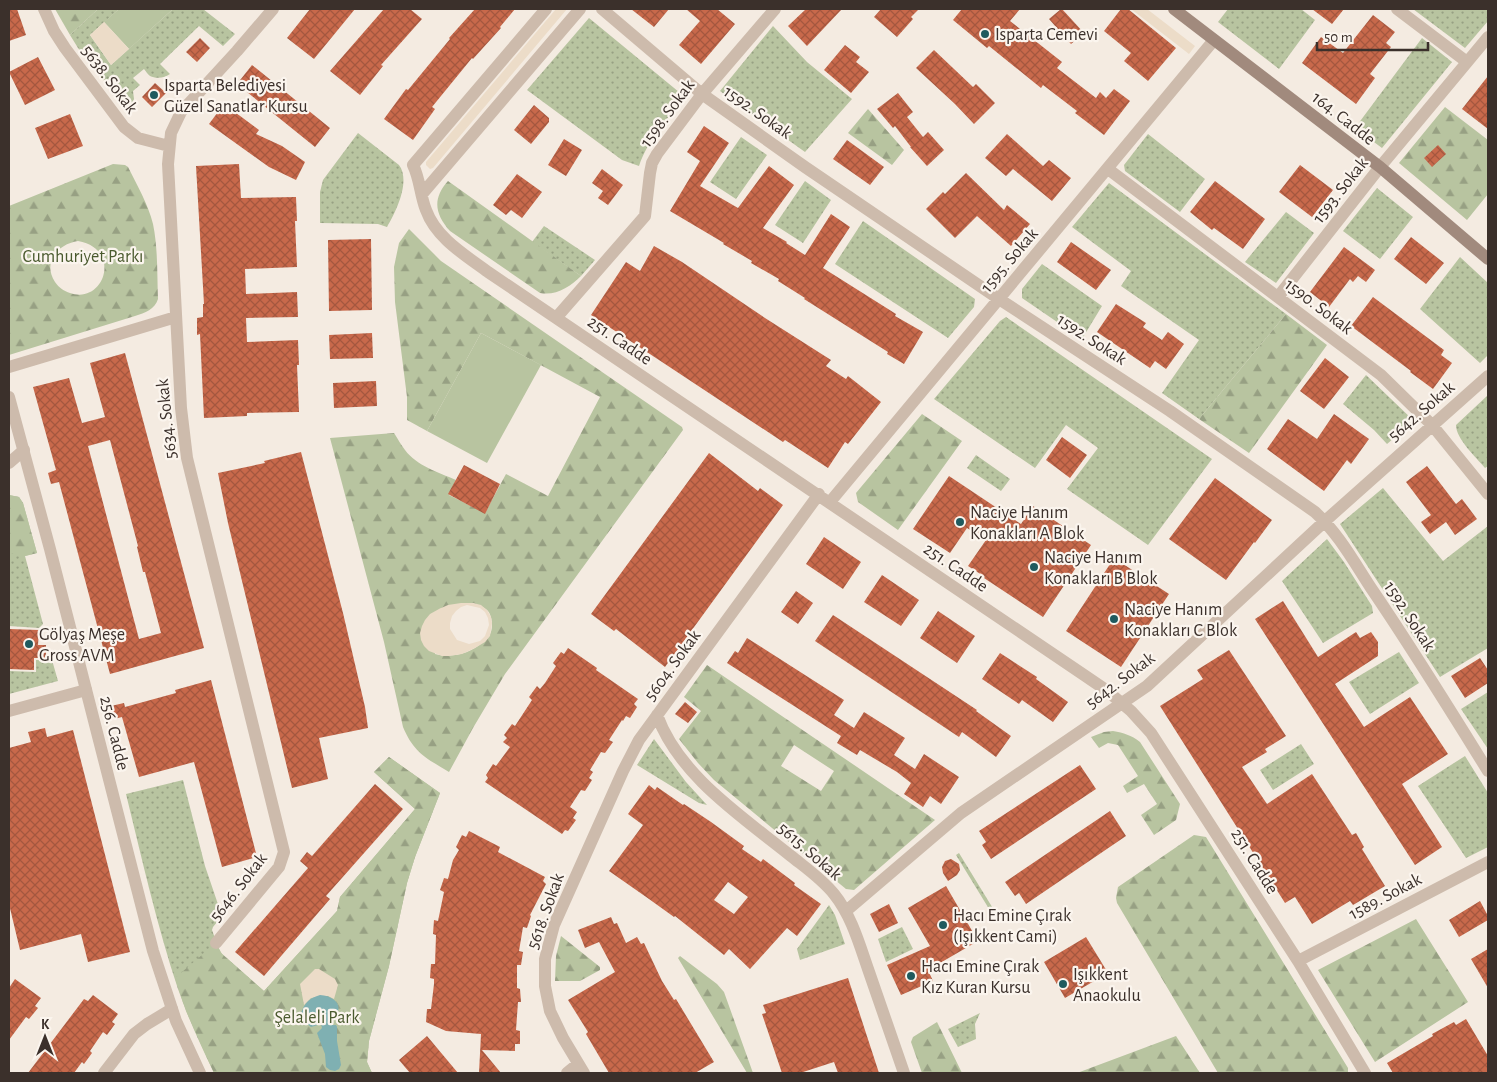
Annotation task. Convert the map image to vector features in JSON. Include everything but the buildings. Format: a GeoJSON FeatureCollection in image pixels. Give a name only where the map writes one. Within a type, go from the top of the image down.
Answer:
{"type":"FeatureCollection","features":[{"type":"Feature","properties":{"kind":"main road","name":"164. Cadde"},"geometry":{"type":"LineString","coordinates":[[1174,9],[1380,167],[1488,260]]}},
{"type":"Feature","properties":{"kind":"street","name":"5638. Sokak"},"geometry":{"type":"LineString","coordinates":[[44,9],[54,32],[124,127],[138,138],[169,146]]}},
{"type":"Feature","properties":{"kind":"street","name":"5634. Sokak"},"geometry":{"type":"LineString","coordinates":[[273,9],[181,112],[169,146],[168,188],[181,408],[187,458],[284,852]]}},
{"type":"Feature","properties":{"kind":"street","name":"251. Cadde"},"geometry":{"type":"LineString","coordinates":[[546,9],[413,165],[419,178],[429,218],[440,234],[488,272],[819,494],[1084,675],[1123,704],[1151,733],[1298,961],[1365,1073]]}},
{"type":"Feature","properties":{"kind":"street"},"geometry":{"type":"LineString","coordinates":[[422,194],[580,9]]}},
{"type":"Feature","properties":{"kind":"street","name":"1592. Sokak"},"geometry":{"type":"LineString","coordinates":[[602,9],[702,94],[805,167],[999,299],[1170,411],[1315,512],[1325,521],[1380,601],[1488,771]]}},
{"type":"Feature","properties":{"kind":"street","name":"1598. Sokak"},"geometry":{"type":"LineString","coordinates":[[556,318],[645,216],[652,163],[666,141],[702,94],[775,9]]}},
{"type":"Feature","properties":{"kind":"street"},"geometry":{"type":"LineString","coordinates":[[1397,9],[1467,62]]}},
{"type":"Feature","properties":{"kind":"street","name":"1593. Sokak"},"geometry":{"type":"LineString","coordinates":[[1278,297],[1380,167],[1488,37]]}},
{"type":"Feature","properties":{"kind":"street","name":"1595. Sokak"},"geometry":{"type":"LineString","coordinates":[[830,502],[1214,40]]}},
{"type":"Feature","properties":{"kind":"street","name":"1590. Sokak"},"geometry":{"type":"LineString","coordinates":[[1108,168],[1381,375],[1432,425],[1488,494]]}},
{"type":"Feature","properties":{"kind":"street"},"geometry":{"type":"LineString","coordinates":[[9,367],[176,317]]}},
{"type":"Feature","properties":{"kind":"street","name":"5642. Sokak"},"geometry":{"type":"LineString","coordinates":[[846,911],[961,812],[1147,686],[1325,521],[1488,376]]}},
{"type":"Feature","properties":{"kind":"street","name":"256. Cadde"},"geometry":{"type":"LineString","coordinates":[[9,398],[146,924],[172,1009],[200,1073]]}},
{"type":"Feature","properties":{"kind":"street"},"geometry":{"type":"LineString","coordinates":[[9,464],[24,450]]}},
{"type":"Feature","properties":{"kind":"street","name":"5604. Sokak"},"geometry":{"type":"LineString","coordinates":[[578,871],[627,761],[639,740],[819,494]]}},
{"type":"Feature","properties":{"kind":"street"},"geometry":{"type":"LineString","coordinates":[[9,711],[86,690]]}},
{"type":"Feature","properties":{"kind":"street","name":"5615. Sokak"},"geometry":{"type":"LineString","coordinates":[[657,715],[673,746],[698,779],[723,802],[833,892],[846,911],[904,1073]]}},
{"type":"Feature","properties":{"kind":"street","name":"5646. Sokak"},"geometry":{"type":"LineString","coordinates":[[216,943],[278,867],[284,852]]}},
{"type":"Feature","properties":{"kind":"street","name":"1589. Sokak"},"geometry":{"type":"LineString","coordinates":[[1298,961],[1488,862]]}},
{"type":"Feature","properties":{"kind":"street","name":"5618. Sokak"},"geometry":{"type":"LineString","coordinates":[[578,871],[554,925],[544,972],[550,1011],[581,1069]]}},
{"type":"Feature","properties":{"kind":"street"},"geometry":{"type":"LineString","coordinates":[[104,1073],[134,1034],[172,1009]]}},
{"type":"Feature","properties":{"kind":"street"},"geometry":{"type":"LineString","coordinates":[[567,1073],[581,1069]]}},
{"type":"Feature","properties":{"kind":"green space"},"geometry":{"type":"Polygon","coordinates":[[[55,9],[98,9],[70,35],[55,9]]]}},
{"type":"Feature","properties":{"kind":"green space"},"geometry":{"type":"Polygon","coordinates":[[[98,9],[119,9],[90,35],[111,65],[173,9],[203,9],[235,34],[223,46],[199,26],[160,64],[170,74],[155,78],[144,69],[133,78],[140,85],[133,91],[134,99],[129,112],[78,48],[70,35],[98,9]]]}},
{"type":"Feature","properties":{"kind":"green space"},"geometry":{"type":"Polygon","coordinates":[[[119,9],[173,9],[129,49],[104,22],[119,9]]]}},
{"type":"Feature","properties":{"kind":"green space"},"geometry":{"type":"Polygon","coordinates":[[[1228,9],[1301,9],[1315,20],[1279,69],[1218,22],[1228,9]]]}},
{"type":"Feature","properties":{"kind":"green space"},"geometry":{"type":"Polygon","coordinates":[[[1413,9],[1488,9],[1488,21],[1465,48],[1413,9]]]}},
{"type":"Feature","properties":{"kind":"green space"},"geometry":{"type":"Polygon","coordinates":[[[589,18],[685,97],[653,138],[639,166],[622,160],[527,90],[589,18]]]}},
{"type":"Feature","properties":{"kind":"green space"},"geometry":{"type":"Polygon","coordinates":[[[773,26],[807,62],[852,99],[805,152],[720,91],[773,26]]]}},
{"type":"Feature","properties":{"kind":"green space"},"geometry":{"type":"Polygon","coordinates":[[[1422,38],[1452,62],[1382,148],[1355,128],[1422,38]]]}},
{"type":"Feature","properties":{"kind":"green space"},"geometry":{"type":"Polygon","coordinates":[[[1445,107],[1488,140],[1488,194],[1467,220],[1399,163],[1445,107]]]}},
{"type":"Feature","properties":{"kind":"green space"},"geometry":{"type":"Polygon","coordinates":[[[868,109],[904,150],[892,165],[848,133],[868,109]]]}},
{"type":"Feature","properties":{"kind":"green space"},"geometry":{"type":"Polygon","coordinates":[[[358,133],[399,165],[402,172],[403,188],[401,196],[387,227],[378,224],[320,223],[320,192],[323,180],[358,133]]]}},
{"type":"Feature","properties":{"kind":"green space"},"geometry":{"type":"Polygon","coordinates":[[[1148,134],[1205,179],[1180,212],[1125,171],[1124,165],[1148,134]]]}},
{"type":"Feature","properties":{"kind":"green space"},"geometry":{"type":"Polygon","coordinates":[[[741,137],[767,155],[736,199],[710,182],[741,137]]]}},
{"type":"Feature","properties":{"kind":"green space","name":"Cumhuriyet Parkı"},"geometry":{"type":"Polygon","coordinates":[[[113,164],[125,165],[128,167],[142,195],[153,224],[157,261],[157,302],[149,310],[139,315],[9,355],[9,206],[113,164]],[[78,241],[64,246],[54,255],[50,268],[51,275],[58,286],[70,293],[82,295],[92,291],[99,284],[104,274],[104,264],[101,254],[92,246],[78,241]]]}},
{"type":"Feature","properties":{"kind":"green space"},"geometry":{"type":"Polygon","coordinates":[[[448,181],[581,276],[562,290],[546,294],[540,293],[450,231],[441,219],[437,206],[439,194],[448,181]]]}},
{"type":"Feature","properties":{"kind":"green space"},"geometry":{"type":"Polygon","coordinates":[[[805,181],[831,200],[803,243],[775,225],[805,181]]]}},
{"type":"Feature","properties":{"kind":"green space"},"geometry":{"type":"Polygon","coordinates":[[[1109,183],[1286,314],[1199,419],[1162,393],[1199,340],[1121,286],[1131,271],[1072,227],[1109,183]]]}},
{"type":"Feature","properties":{"kind":"green space"},"geometry":{"type":"Polygon","coordinates":[[[1377,188],[1413,217],[1380,259],[1343,231],[1377,188]]]}},
{"type":"Feature","properties":{"kind":"green space"},"geometry":{"type":"Polygon","coordinates":[[[1286,212],[1314,233],[1276,283],[1245,262],[1286,212]]]}},
{"type":"Feature","properties":{"kind":"green space"},"geometry":{"type":"Polygon","coordinates":[[[863,221],[975,299],[974,307],[948,338],[835,264],[863,221]]]}},
{"type":"Feature","properties":{"kind":"green space"},"geometry":{"type":"Polygon","coordinates":[[[544,226],[595,260],[581,276],[532,242],[544,226]]]}},
{"type":"Feature","properties":{"kind":"green space"},"geometry":{"type":"Polygon","coordinates":[[[409,229],[441,261],[682,427],[683,430],[505,674],[449,772],[416,749],[403,727],[384,642],[330,438],[394,433],[410,456],[428,468],[456,480],[449,495],[485,513],[506,474],[548,496],[600,397],[481,333],[427,431],[407,420],[407,397],[395,302],[394,267],[399,243],[409,229]],[[473,603],[439,609],[435,654],[448,656],[466,652],[478,646],[491,633],[492,621],[490,615],[486,609],[473,603]]]}},
{"type":"Feature","properties":{"kind":"green space"},"geometry":{"type":"Polygon","coordinates":[[[1460,257],[1488,283],[1488,355],[1480,363],[1420,309],[1460,257]]]}},
{"type":"Feature","properties":{"kind":"green space"},"geometry":{"type":"Polygon","coordinates":[[[1042,264],[1102,306],[1082,339],[1022,298],[1022,289],[1042,264]]]}},
{"type":"Feature","properties":{"kind":"green space"},"geometry":{"type":"Polygon","coordinates":[[[1286,314],[1327,345],[1249,453],[1199,419],[1286,314]]]}},
{"type":"Feature","properties":{"kind":"green space"},"geometry":{"type":"Polygon","coordinates":[[[1006,317],[1212,459],[1148,545],[1067,489],[1098,448],[1066,425],[1035,468],[934,399],[1000,321],[1006,317]]]}},
{"type":"Feature","properties":{"kind":"green space"},"geometry":{"type":"Polygon","coordinates":[[[481,333],[541,365],[487,463],[427,431],[481,333]]]}},
{"type":"Feature","properties":{"kind":"green space"},"geometry":{"type":"Polygon","coordinates":[[[1366,375],[1414,421],[1387,444],[1374,430],[1343,404],[1366,375]]]}},
{"type":"Feature","properties":{"kind":"green space"},"geometry":{"type":"Polygon","coordinates":[[[1488,395],[1488,466],[1485,468],[1463,442],[1456,425],[1488,395]]]}},
{"type":"Feature","properties":{"kind":"green space"},"geometry":{"type":"Polygon","coordinates":[[[922,414],[962,441],[898,530],[858,502],[856,493],[922,414]]]}},
{"type":"Feature","properties":{"kind":"green space"},"geometry":{"type":"Polygon","coordinates":[[[976,455],[1010,479],[1001,491],[967,468],[976,455]]]}},
{"type":"Feature","properties":{"kind":"green space"},"geometry":{"type":"Polygon","coordinates":[[[1383,488],[1443,561],[1488,526],[1488,648],[1440,677],[1340,524],[1383,488]]]}},
{"type":"Feature","properties":{"kind":"green space"},"geometry":{"type":"Polygon","coordinates":[[[9,495],[19,497],[23,503],[37,553],[25,556],[43,624],[39,628],[9,626],[9,495]]]}},
{"type":"Feature","properties":{"kind":"green space"},"geometry":{"type":"Polygon","coordinates":[[[9,495],[19,497],[23,503],[37,553],[25,556],[9,553],[9,495]]]}},
{"type":"Feature","properties":{"kind":"green space"},"geometry":{"type":"Polygon","coordinates":[[[1327,539],[1372,606],[1373,613],[1323,643],[1282,581],[1327,539]]]}},
{"type":"Feature","properties":{"kind":"green space"},"geometry":{"type":"Polygon","coordinates":[[[1399,652],[1419,683],[1370,714],[1349,682],[1399,652]]]}},
{"type":"Feature","properties":{"kind":"green space"},"geometry":{"type":"Polygon","coordinates":[[[36,660],[52,660],[58,681],[9,694],[9,671],[36,672],[36,660]]]}},
{"type":"Feature","properties":{"kind":"green space"},"geometry":{"type":"Polygon","coordinates":[[[707,665],[935,820],[854,890],[846,889],[714,780],[698,763],[679,739],[701,711],[684,697],[707,665]],[[794,745],[781,766],[821,791],[834,771],[794,745]]]}},
{"type":"Feature","properties":{"kind":"green space"},"geometry":{"type":"Polygon","coordinates":[[[1488,692],[1488,749],[1461,709],[1488,692]]]}},
{"type":"Feature","properties":{"kind":"green space"},"geometry":{"type":"Polygon","coordinates":[[[1113,731],[1127,735],[1140,742],[1180,804],[1176,820],[1154,835],[1141,815],[1157,804],[1144,784],[1127,793],[1123,786],[1138,776],[1118,745],[1108,743],[1099,748],[1091,737],[1113,731]]]}},
{"type":"Feature","properties":{"kind":"green space"},"geometry":{"type":"Polygon","coordinates":[[[654,739],[686,782],[707,805],[699,803],[637,765],[654,739]]]}},
{"type":"Feature","properties":{"kind":"green space"},"geometry":{"type":"Polygon","coordinates":[[[1301,744],[1314,764],[1273,790],[1260,770],[1301,744]]]}},
{"type":"Feature","properties":{"kind":"green space"},"geometry":{"type":"Polygon","coordinates":[[[1465,756],[1488,793],[1488,847],[1466,858],[1418,786],[1465,756]]]}},
{"type":"Feature","properties":{"kind":"green space","name":"Şelaleli Park"},"geometry":{"type":"Polygon","coordinates":[[[389,757],[440,793],[407,883],[389,966],[369,1041],[367,1062],[372,1073],[214,1073],[186,1011],[170,965],[126,794],[183,780],[205,866],[222,916],[212,930],[220,952],[264,991],[337,911],[340,897],[415,809],[374,772],[389,757]]]}},
{"type":"Feature","properties":{"kind":"green space","name":"Şelaleli Park"},"geometry":{"type":"Polygon","coordinates":[[[389,757],[440,793],[407,883],[389,966],[369,1041],[367,1062],[372,1073],[214,1073],[186,1011],[175,978],[216,943],[222,954],[264,991],[337,911],[340,897],[415,809],[374,772],[389,757]],[[338,985],[300,989],[304,1005],[301,1013],[321,1024],[322,1028],[318,1036],[324,1049],[326,1064],[329,1069],[335,1071],[341,1065],[337,1027],[330,1026],[328,1021],[335,1018],[338,1005],[334,999],[338,985]]]}},
{"type":"Feature","properties":{"kind":"green space"},"geometry":{"type":"Polygon","coordinates":[[[1194,835],[1206,837],[1348,1068],[1348,1073],[1218,1073],[1117,903],[1116,898],[1118,887],[1194,835]]]}},
{"type":"Feature","properties":{"kind":"green space"},"geometry":{"type":"Polygon","coordinates":[[[959,853],[997,915],[994,917],[956,855],[959,853]]]}},
{"type":"Feature","properties":{"kind":"green space"},"geometry":{"type":"Polygon","coordinates":[[[829,905],[835,915],[845,944],[800,960],[797,949],[829,905]]]}},
{"type":"Feature","properties":{"kind":"green space"},"geometry":{"type":"Polygon","coordinates":[[[1416,919],[1468,1002],[1375,1062],[1318,970],[1416,919]]]}},
{"type":"Feature","properties":{"kind":"green space"},"geometry":{"type":"Polygon","coordinates":[[[902,927],[913,949],[886,962],[878,939],[902,927]]]}},
{"type":"Feature","properties":{"kind":"green space"},"geometry":{"type":"Polygon","coordinates":[[[561,936],[600,967],[600,970],[580,981],[555,981],[556,956],[561,936]]]}},
{"type":"Feature","properties":{"kind":"green space"},"geometry":{"type":"Polygon","coordinates":[[[680,956],[717,984],[724,992],[753,1073],[747,1073],[678,958],[680,956]]]}},
{"type":"Feature","properties":{"kind":"green space"},"geometry":{"type":"Polygon","coordinates":[[[980,1013],[975,1024],[976,1039],[958,1047],[948,1029],[980,1013]]]}},
{"type":"Feature","properties":{"kind":"green space"},"geometry":{"type":"Polygon","coordinates":[[[937,1022],[962,1073],[922,1073],[911,1042],[913,1037],[937,1022]]]}},
{"type":"Feature","properties":{"kind":"green space"},"geometry":{"type":"Polygon","coordinates":[[[1176,1036],[1200,1073],[1077,1073],[1176,1036]]]}},
{"type":"Feature","properties":{"kind":"shaded area"},"geometry":{"type":"Polygon","coordinates":[[[556,9],[567,9],[433,168],[430,169],[426,162],[556,9]]]}},
{"type":"Feature","properties":{"kind":"shaded area"},"geometry":{"type":"Polygon","coordinates":[[[1131,9],[1147,9],[1195,46],[1189,54],[1131,9]]]}},
{"type":"Feature","properties":{"kind":"shaded area"},"geometry":{"type":"Polygon","coordinates":[[[104,22],[129,49],[111,65],[90,35],[104,22]]]}},
{"type":"Feature","properties":{"kind":"shaded area"},"geometry":{"type":"Polygon","coordinates":[[[473,603],[481,605],[487,610],[492,623],[490,636],[485,642],[462,654],[449,656],[442,656],[429,651],[424,646],[420,633],[425,620],[430,614],[448,605],[473,603]],[[467,605],[461,607],[452,616],[450,629],[457,640],[469,644],[480,641],[485,636],[489,625],[488,618],[480,608],[467,605]]]}},
{"type":"Feature","properties":{"kind":"shaded area"},"geometry":{"type":"Polygon","coordinates":[[[315,969],[319,969],[335,979],[338,985],[334,999],[328,996],[311,998],[304,1005],[300,984],[315,969]]]}},
{"type":"Feature","properties":{"kind":"water"},"geometry":{"type":"Polygon","coordinates":[[[320,995],[332,998],[339,1009],[334,1017],[328,1021],[330,1025],[336,1025],[337,1027],[341,1065],[335,1071],[326,1067],[325,1054],[317,1033],[322,1028],[321,1024],[311,1027],[306,1023],[301,1013],[308,1001],[320,995]]]}},
{"type":"Feature","properties":{"kind":"place","name":"Isparta Cemevi"},"geometry":{"type":"Point","coordinates":[985,34]}},
{"type":"Feature","properties":{"kind":"place","name":"Isparta Belediyesi Güzel Sanatlar Kursu"},"geometry":{"type":"Point","coordinates":[154,95]}},
{"type":"Feature","properties":{"kind":"place","name":"Naciye Hanım Konakları A Blok"},"geometry":{"type":"Point","coordinates":[960,522]}},
{"type":"Feature","properties":{"kind":"place","name":"Naciye Hanım Konakları B Blok"},"geometry":{"type":"Point","coordinates":[1034,567]}},
{"type":"Feature","properties":{"kind":"place","name":"Naciye Hanım Konakları C Blok"},"geometry":{"type":"Point","coordinates":[1114,619]}},
{"type":"Feature","properties":{"kind":"place","name":"Gölyaş Meşe Gross AVM"},"geometry":{"type":"Point","coordinates":[29,644]}},
{"type":"Feature","properties":{"kind":"place","name":"Hacı Emine Çırak (Işıkkent Cami)"},"geometry":{"type":"Point","coordinates":[943,925]}},
{"type":"Feature","properties":{"kind":"place","name":"Hacı Emine Çırak Kız Kuran Kursu"},"geometry":{"type":"Point","coordinates":[911,976]}},
{"type":"Feature","properties":{"kind":"place","name":"Işıkkent Anaokulu"},"geometry":{"type":"Point","coordinates":[1063,984]}}]}
